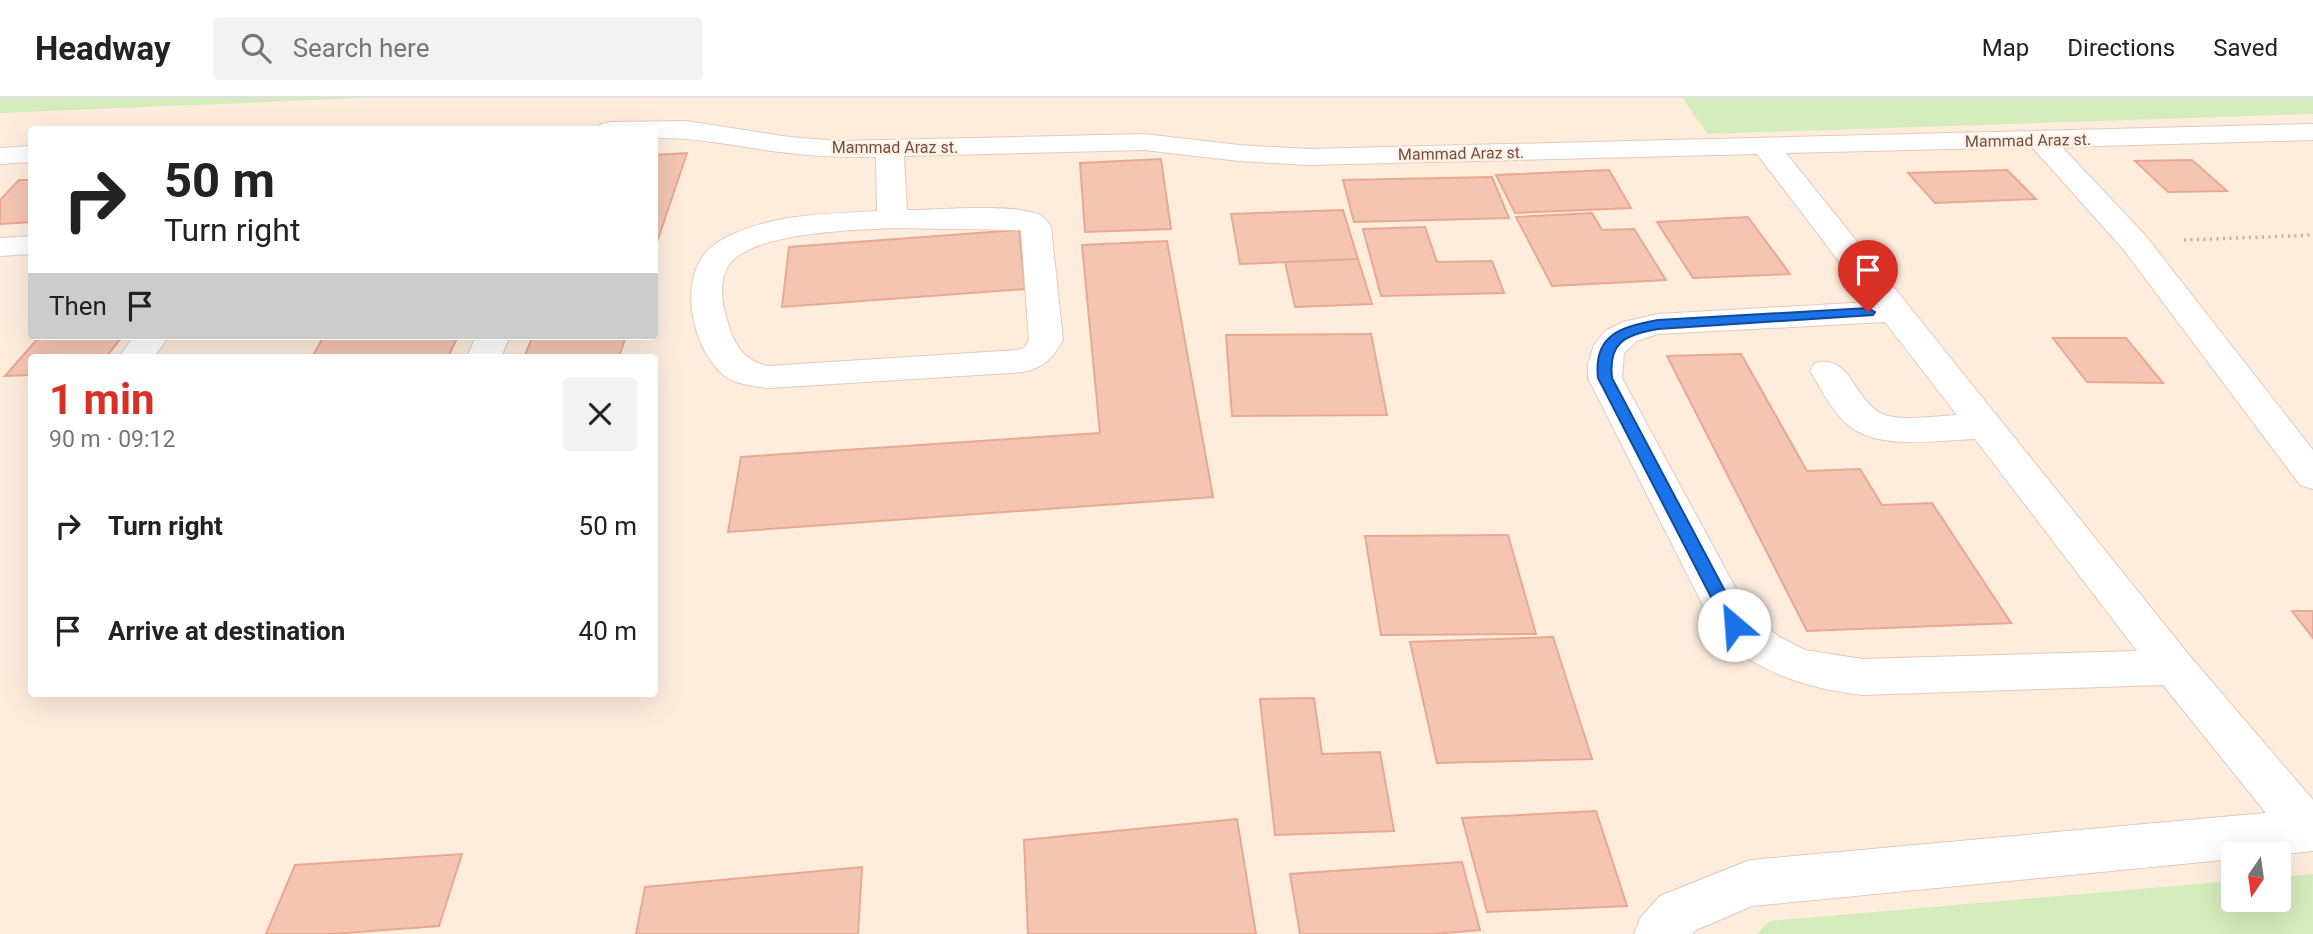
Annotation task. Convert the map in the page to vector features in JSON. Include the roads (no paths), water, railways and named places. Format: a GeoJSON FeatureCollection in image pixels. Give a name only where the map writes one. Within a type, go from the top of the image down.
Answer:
{"type":"FeatureCollection","features":[{"type":"Feature","properties":{"kind":"street","name":"Mammad Araz st."},"geometry":{"type":"LineString","coordinates":[[658,127],[730,134],[789,145],[890,148],[1144,142],[1239,153],[1308,157],[2313,132]]}},
{"type":"Feature","properties":{"kind":"street"},"geometry":{"type":"LineString","coordinates":[[2041,140],[2134,242],[2313,476]]}},
{"type":"Feature","properties":{"kind":"street"},"geometry":{"type":"LineString","coordinates":[[1765,146],[2174,667],[2311,830]]}},
{"type":"Feature","properties":{"kind":"street"},"geometry":{"type":"LineString","coordinates":[[890,148],[892,219]]}},
{"type":"Feature","properties":{"kind":"street"},"geometry":{"type":"LineString","coordinates":[[0,156],[28,154]]}},
{"type":"Feature","properties":{"kind":"street"},"geometry":{"type":"LineString","coordinates":[[892,219],[1014,219],[1030,222],[1036,227],[1046,340],[1037,355],[1024,361],[768,377],[744,373],[734,365],[712,330],[705,297],[711,268],[723,253],[747,240],[791,228],[892,219]]}},
{"type":"Feature","properties":{"kind":"street"},"geometry":{"type":"LineString","coordinates":[[0,247],[28,245]]}},
{"type":"Feature","properties":{"kind":"street"},"geometry":{"type":"LineString","coordinates":[[1894,311],[1658,324],[1631,329],[1614,340],[1607,350],[1605,378],[1734,625],[1754,645],[1787,662],[1820,673],[1862,677],[2174,667]]}},
{"type":"Feature","properties":{"kind":"street"},"geometry":{"type":"LineString","coordinates":[[138,354],[149,340]]}},
{"type":"Feature","properties":{"kind":"street"},"geometry":{"type":"LineString","coordinates":[[1827,372],[1859,416],[1870,425],[1884,429],[1986,427]]}},
{"type":"Feature","properties":{"kind":"street"},"geometry":{"type":"LineString","coordinates":[[1659,934],[1678,913],[1750,883],[2311,830]]}}]}
